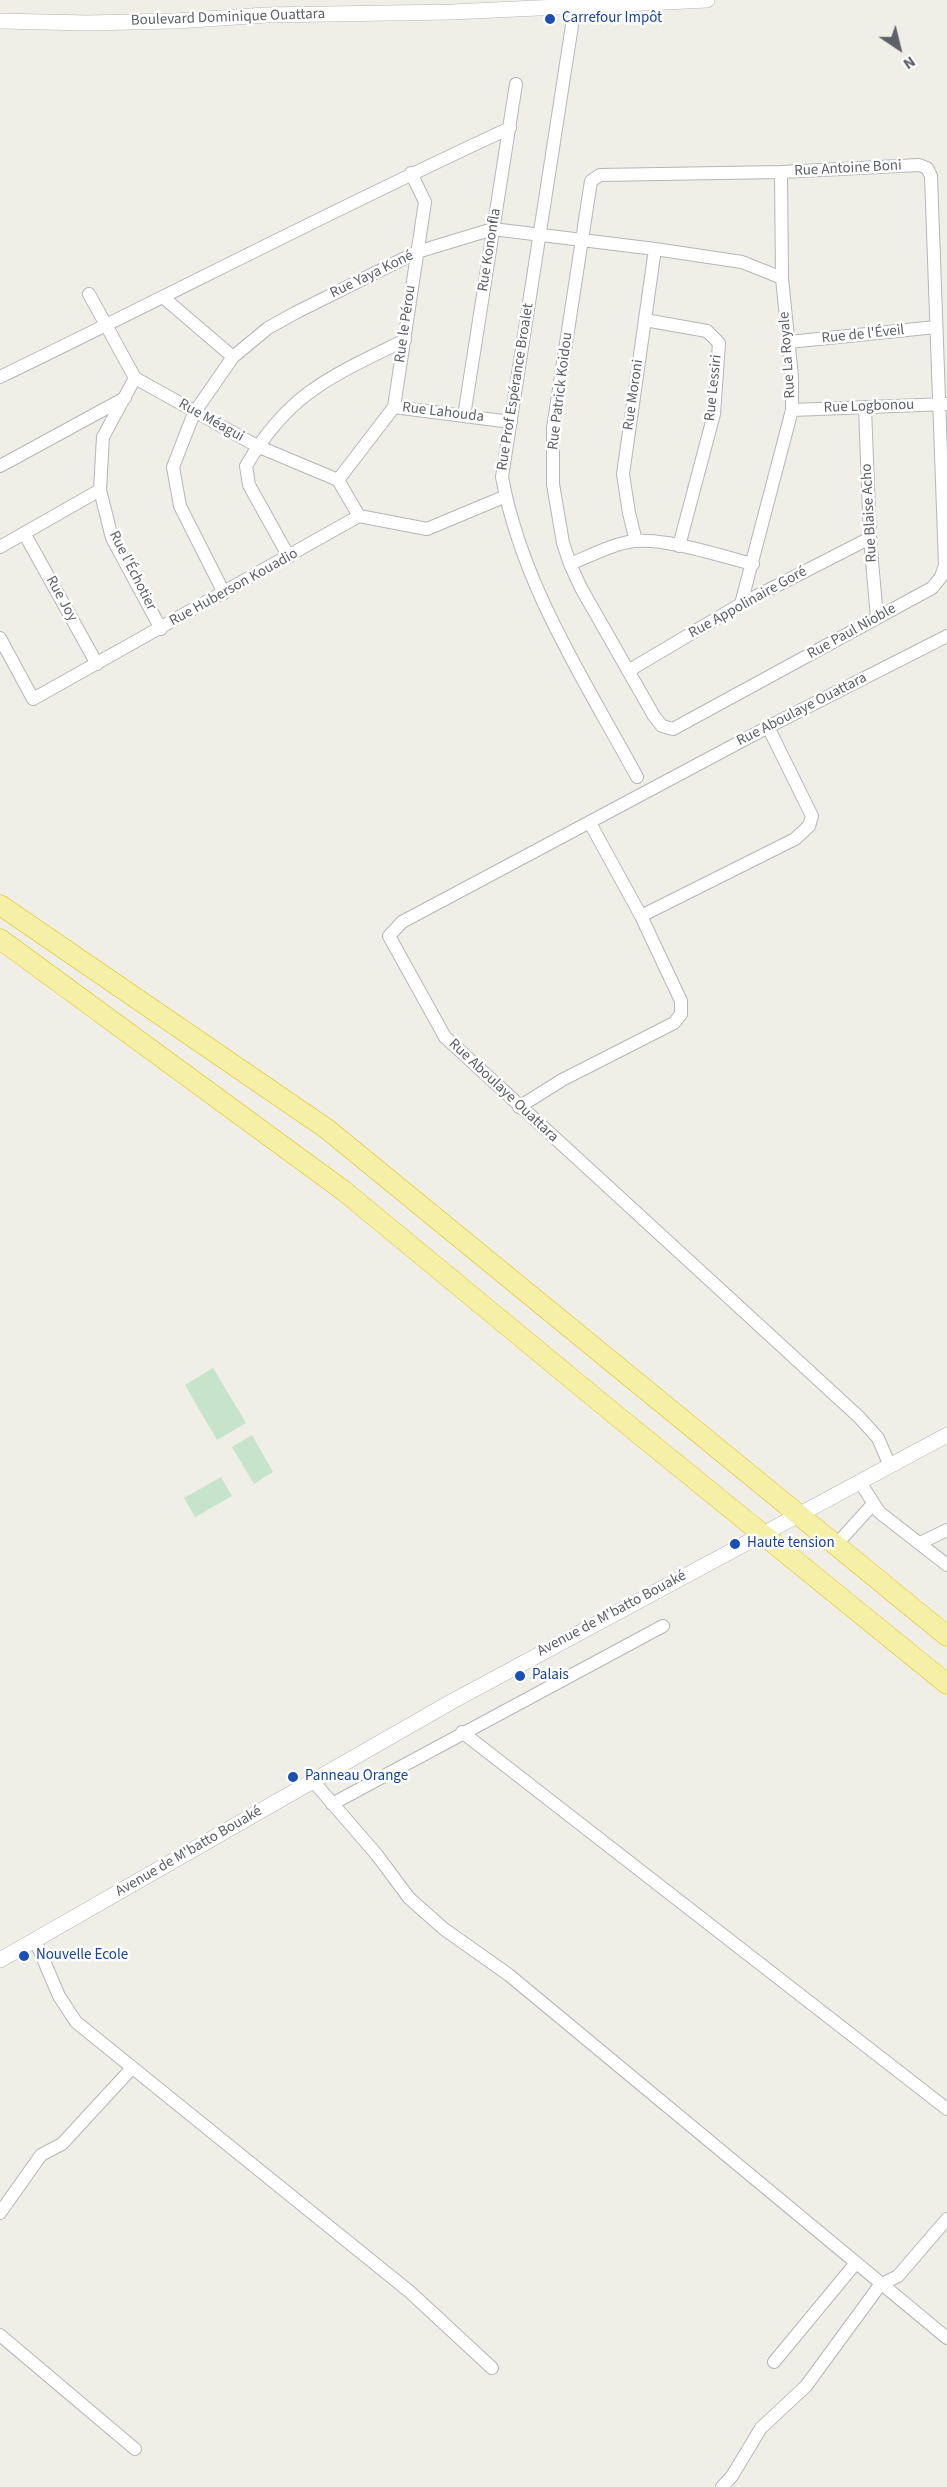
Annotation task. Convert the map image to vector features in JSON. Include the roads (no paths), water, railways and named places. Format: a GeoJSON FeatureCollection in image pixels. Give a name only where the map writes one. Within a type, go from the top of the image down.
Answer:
{"type":"FeatureCollection","features":[{"type":"Feature","properties":{"kind":"highway"},"geometry":{"type":"LineString","coordinates":[[0,905],[327,1129],[947,1636]]}},
{"type":"Feature","properties":{"kind":"highway"},"geometry":{"type":"LineString","coordinates":[[0,939],[344,1191],[947,1684]]}},
{"type":"Feature","properties":{"kind":"street","name":"Boulevard Dominique Ouattara"},"geometry":{"type":"LineString","coordinates":[[0,21],[87,23],[266,15],[453,12],[707,0]]}},
{"type":"Feature","properties":{"kind":"street","name":"Rue Prof Espérance Broalet"},"geometry":{"type":"LineString","coordinates":[[575,6],[502,477],[508,512],[534,584],[637,777]]}},
{"type":"Feature","properties":{"kind":"street","name":"Rue Kononfla"},"geometry":{"type":"LineString","coordinates":[[464,416],[516,84]]}},
{"type":"Feature","properties":{"kind":"street"},"geometry":{"type":"LineString","coordinates":[[0,377],[164,298],[411,173],[510,128]]}},
{"type":"Feature","properties":{"kind":"street","name":"Rue Antoine Boni"},"geometry":{"type":"LineString","coordinates":[[583,239],[591,181],[600,175],[781,172],[919,165],[927,168],[931,176],[936,327],[943,404]]}},
{"type":"Feature","properties":{"kind":"street","name":"Rue La Royale"},"geometry":{"type":"LineString","coordinates":[[741,604],[792,410],[789,342],[782,278],[781,172]]}},
{"type":"Feature","properties":{"kind":"street","name":"Rue le Pérou"},"geometry":{"type":"LineString","coordinates":[[394,407],[425,202],[411,173]]}},
{"type":"Feature","properties":{"kind":"street","name":"Rue Yaya Koné"},"geometry":{"type":"LineString","coordinates":[[224,592],[180,506],[173,467],[194,413],[233,357],[268,328],[417,252],[493,229],[540,233],[742,262],[782,278]]}},
{"type":"Feature","properties":{"kind":"street","name":"Rue Patrick Koidou"},"geometry":{"type":"LineString","coordinates":[[583,239],[553,428],[553,484],[563,543],[570,564],[628,671]]}},
{"type":"Feature","properties":{"kind":"street","name":"Rue Moroni"},"geometry":{"type":"LineString","coordinates":[[636,541],[628,513],[623,474],[655,249]]}},
{"type":"Feature","properties":{"kind":"street"},"geometry":{"type":"LineString","coordinates":[[89,294],[135,378]]}},
{"type":"Feature","properties":{"kind":"street"},"geometry":{"type":"LineString","coordinates":[[164,298],[233,357]]}},
{"type":"Feature","properties":{"kind":"street","name":"Rue Lessiri"},"geometry":{"type":"LineString","coordinates":[[645,320],[707,331],[719,343],[714,414],[678,546]]}},
{"type":"Feature","properties":{"kind":"street","name":"Rue de l'Éveil"},"geometry":{"type":"LineString","coordinates":[[789,342],[936,327]]}},
{"type":"Feature","properties":{"kind":"street"},"geometry":{"type":"LineString","coordinates":[[289,557],[249,485],[246,466],[257,446],[287,409],[311,389],[405,340]]}},
{"type":"Feature","properties":{"kind":"street","name":"Rue l'Échotier"},"geometry":{"type":"LineString","coordinates":[[135,378],[103,436],[100,490],[112,538],[161,629]]}},
{"type":"Feature","properties":{"kind":"street","name":"Rue Méagui"},"geometry":{"type":"LineString","coordinates":[[135,378],[194,413],[257,446],[339,480]]}},
{"type":"Feature","properties":{"kind":"street"},"geometry":{"type":"LineString","coordinates":[[0,466],[124,398]]}},
{"type":"Feature","properties":{"kind":"street","name":"Rue Logbonou"},"geometry":{"type":"LineString","coordinates":[[792,410],[943,404]]}},
{"type":"Feature","properties":{"kind":"street","name":"Rue Paul Nioble"},"geometry":{"type":"LineString","coordinates":[[628,671],[654,716],[662,726],[673,729],[932,588],[941,577],[945,565],[943,404]]}},
{"type":"Feature","properties":{"kind":"street","name":"Rue Lahouda"},"geometry":{"type":"LineString","coordinates":[[339,480],[394,407],[511,422]]}},
{"type":"Feature","properties":{"kind":"street","name":"Rue Blaise Acho"},"geometry":{"type":"LineString","coordinates":[[865,408],[870,538],[877,618]]}},
{"type":"Feature","properties":{"kind":"street"},"geometry":{"type":"LineString","coordinates":[[339,480],[359,516],[427,529],[506,496]]}},
{"type":"Feature","properties":{"kind":"street"},"geometry":{"type":"LineString","coordinates":[[0,547],[100,490]]}},
{"type":"Feature","properties":{"kind":"street","name":"Rue Huberson Kouadio"},"geometry":{"type":"LineString","coordinates":[[0,638],[33,699],[359,516]]}},
{"type":"Feature","properties":{"kind":"street","name":"Rue Joy"},"geometry":{"type":"LineString","coordinates":[[24,533],[97,664]]}},
{"type":"Feature","properties":{"kind":"street","name":"Rue Appolinaire Goré"},"geometry":{"type":"LineString","coordinates":[[628,671],[741,604],[870,538]]}},
{"type":"Feature","properties":{"kind":"street"},"geometry":{"type":"LineString","coordinates":[[570,564],[636,541],[678,546],[753,564]]}},
{"type":"Feature","properties":{"kind":"street","name":"Rue Aboulaye Ouattara"},"geometry":{"type":"LineString","coordinates":[[890,1466],[878,1438],[859,1417],[445,1037],[389,936],[402,921],[768,727],[947,636]]}},
{"type":"Feature","properties":{"kind":"street"},"geometry":{"type":"LineString","coordinates":[[641,916],[795,839],[809,826],[812,816],[768,727]]}},
{"type":"Feature","properties":{"kind":"street"},"geometry":{"type":"LineString","coordinates":[[519,1107],[562,1080],[674,1023],[681,1014],[681,1001],[641,916],[590,823]]}},
{"type":"Feature","properties":{"kind":"street","name":"Avenue de M'batto Bouaké"},"geometry":{"type":"LineString","coordinates":[[0,1960],[441,1707],[762,1533],[947,1436]]}},
{"type":"Feature","properties":{"kind":"street"},"geometry":{"type":"LineString","coordinates":[[860,1482],[879,1512],[947,1565]]}},
{"type":"Feature","properties":{"kind":"street"},"geometry":{"type":"LineString","coordinates":[[835,1546],[873,1504]]}},
{"type":"Feature","properties":{"kind":"street"},"geometry":{"type":"LineString","coordinates":[[920,1544],[947,1530]]}},
{"type":"Feature","properties":{"kind":"street"},"geometry":{"type":"LineString","coordinates":[[332,1804],[462,1732],[663,1626]]}},
{"type":"Feature","properties":{"kind":"street"},"geometry":{"type":"LineString","coordinates":[[462,1732],[947,2109]]}},
{"type":"Feature","properties":{"kind":"street"},"geometry":{"type":"LineString","coordinates":[[314,1780],[377,1855],[409,1898],[444,1929],[509,1976],[880,2285],[947,2338]]}},
{"type":"Feature","properties":{"kind":"street"},"geometry":{"type":"LineString","coordinates":[[35,1940],[59,1996],[76,2022],[410,2292],[492,2368]]}},
{"type":"Feature","properties":{"kind":"street"},"geometry":{"type":"LineString","coordinates":[[0,2213],[41,2155],[62,2144],[132,2068]]}},
{"type":"Feature","properties":{"kind":"street"},"geometry":{"type":"LineString","coordinates":[[722,2487],[732,2476],[761,2428],[806,2386],[880,2285],[898,2276],[947,2218]]}},
{"type":"Feature","properties":{"kind":"street"},"geometry":{"type":"LineString","coordinates":[[774,2362],[855,2264]]}},
{"type":"Feature","properties":{"kind":"street"},"geometry":{"type":"LineString","coordinates":[[0,2335],[135,2448]]}},
{"type":"Feature","properties":{"kind":"place","name":"Carrefour Impôt"},"geometry":{"type":"Point","coordinates":[550,19]}},
{"type":"Feature","properties":{"kind":"place","name":"Haute tension"},"geometry":{"type":"Point","coordinates":[735,1544]}},
{"type":"Feature","properties":{"kind":"place","name":"Palais"},"geometry":{"type":"Point","coordinates":[520,1676]}},
{"type":"Feature","properties":{"kind":"place","name":"Panneau Orange"},"geometry":{"type":"Point","coordinates":[293,1777]}},
{"type":"Feature","properties":{"kind":"place","name":"Nouvelle Ecole"},"geometry":{"type":"Point","coordinates":[24,1956]}}]}
